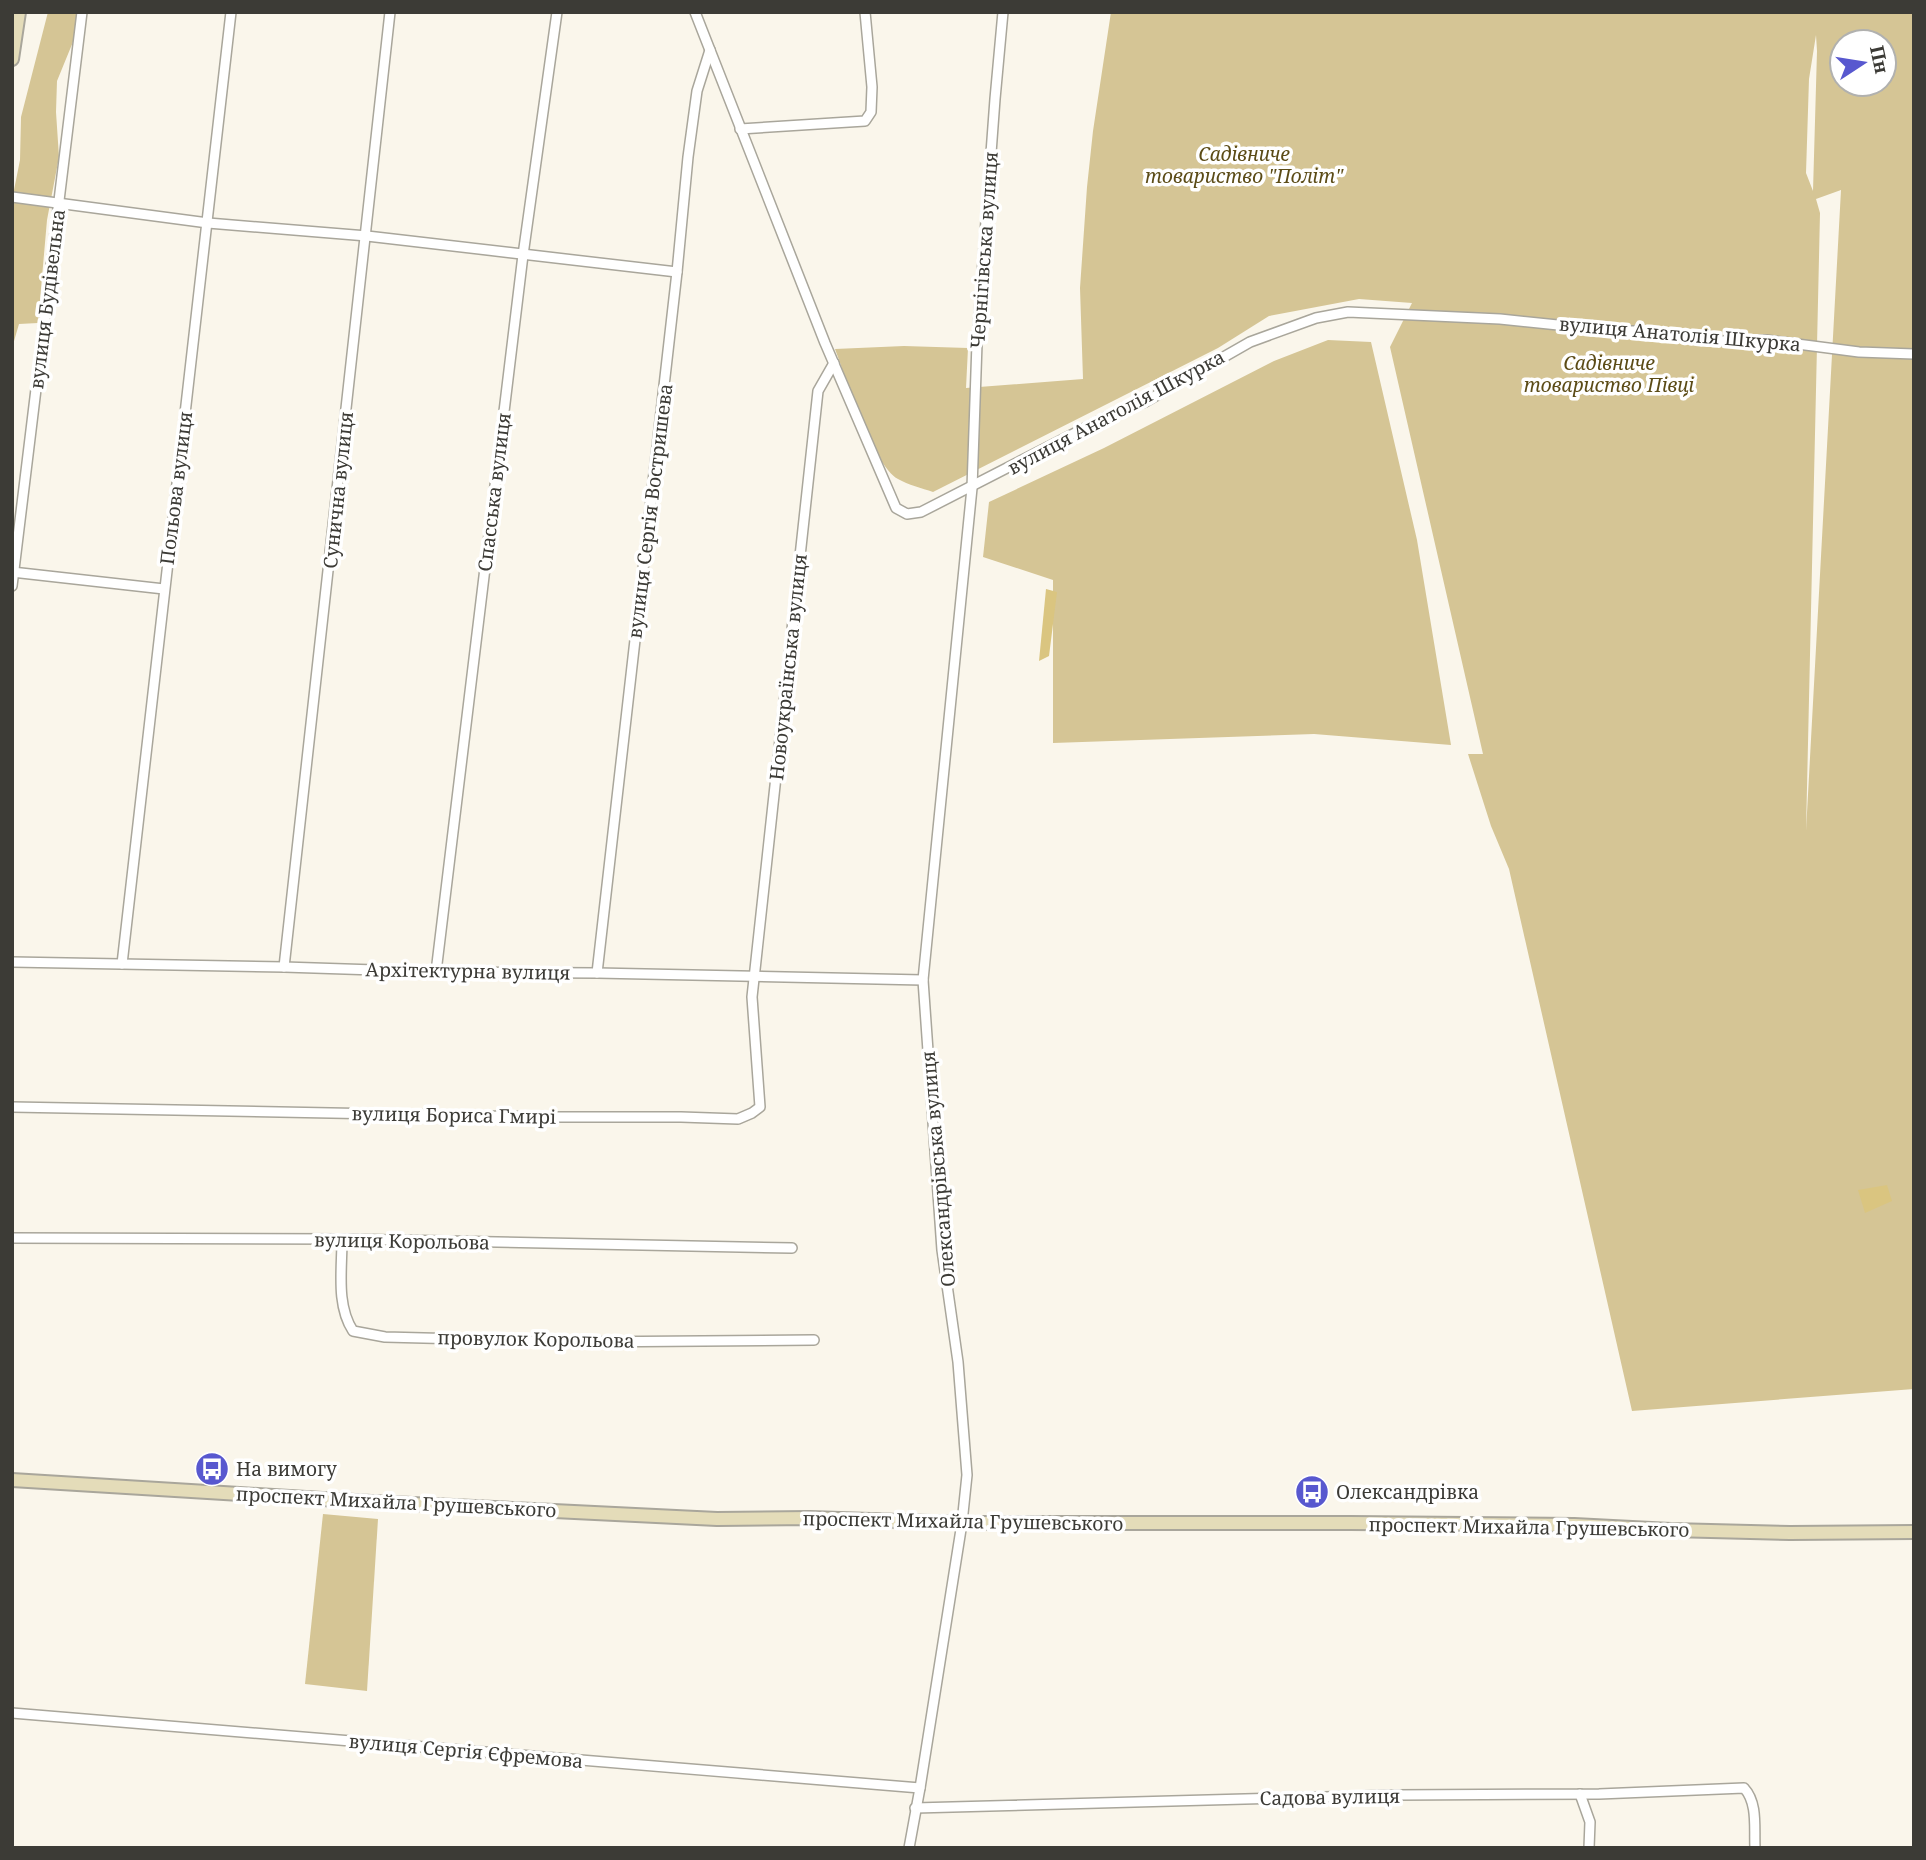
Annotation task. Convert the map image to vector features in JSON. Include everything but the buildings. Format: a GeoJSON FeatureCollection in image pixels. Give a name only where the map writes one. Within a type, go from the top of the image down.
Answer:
{"type":"FeatureCollection","features":[{"type":"Feature","properties":{"kind":"street"},"geometry":{"type":"LineString","coordinates":[[12,59],[19,12]]}},
{"type":"Feature","properties":{"kind":"street","name":"вулиця Будівельна"},"geometry":{"type":"LineString","coordinates":[[12,586],[82,12]]}},
{"type":"Feature","properties":{"kind":"street","name":"Польова вулиця"},"geometry":{"type":"LineString","coordinates":[[122,964],[232,12]]}},
{"type":"Feature","properties":{"kind":"street","name":"Сунична вулиця"},"geometry":{"type":"LineString","coordinates":[[284,967],[390,12]]}},
{"type":"Feature","properties":{"kind":"street","name":"Спасська вулиця"},"geometry":{"type":"LineString","coordinates":[[436,972],[523,255],[557,12]]}},
{"type":"Feature","properties":{"kind":"street","name":"вулиця Анатолія Шкурка"},"geometry":{"type":"LineString","coordinates":[[695,12],[834,363],[896,508],[907,514],[921,512],[1114,414],[1145,402],[1250,342],[1316,318],[1348,312],[1388,312],[1547,323],[1722,341],[1766,340],[1859,352],[1914,354]]}},
{"type":"Feature","properties":{"kind":"street"},"geometry":{"type":"LineString","coordinates":[[740,129],[865,121],[871,112],[872,87],[865,12]]}},
{"type":"Feature","properties":{"kind":"street","name":"Чернігівська вулиця"},"geometry":{"type":"LineString","coordinates":[[972,488],[978,329],[1003,12]]}},
{"type":"Feature","properties":{"kind":"street","name":"вулиця Сергія Востришева"},"geometry":{"type":"LineString","coordinates":[[597,973],[688,157],[697,91],[710,50]]}},
{"type":"Feature","properties":{"kind":"street"},"geometry":{"type":"LineString","coordinates":[[12,197],[208,223],[367,236],[677,272]]}},
{"type":"Feature","properties":{"kind":"street","name":"Новоукраїнська вулиця"},"geometry":{"type":"LineString","coordinates":[[755,975],[818,391],[834,363]]}},
{"type":"Feature","properties":{"kind":"street","name":"Олександрівська вулиця"},"geometry":{"type":"LineString","coordinates":[[909,1848],[967,1475],[958,1363],[943,1250],[923,979],[972,488]]}},
{"type":"Feature","properties":{"kind":"street"},"geometry":{"type":"LineString","coordinates":[[13,572],[164,589]]}},
{"type":"Feature","properties":{"kind":"street","name":"Архітектурна вулиця"},"geometry":{"type":"LineString","coordinates":[[12,962],[923,979]]}},
{"type":"Feature","properties":{"kind":"street","name":"вулиця Бориса Гмирі"},"geometry":{"type":"LineString","coordinates":[[12,1107],[738,1119],[760,1107],[752,997],[755,975]]}},
{"type":"Feature","properties":{"kind":"street","name":"вулиця Корольова"},"geometry":{"type":"LineString","coordinates":[[12,1238],[342,1239],[792,1248]]}},
{"type":"Feature","properties":{"kind":"street","name":"провулок Корольова"},"geometry":{"type":"LineString","coordinates":[[342,1239],[342,1307],[353,1331],[362,1334],[385,1337],[579,1342],[814,1340]]}},
{"type":"Feature","properties":{"kind":"street","name":"проспект Михайла Грушевського"},"geometry":{"type":"LineString","coordinates":[[12,1480],[371,1502],[717,1519],[810,1518],[961,1523],[1351,1522],[1574,1525],[1790,1533],[1914,1532]]}},
{"type":"Feature","properties":{"kind":"street","name":"вулиця Сергія Єфремова"},"geometry":{"type":"LineString","coordinates":[[12,1713],[920,1788]]}},
{"type":"Feature","properties":{"kind":"street","name":"Садова вулиця"},"geometry":{"type":"LineString","coordinates":[[915,1808],[1744,1788],[1750,1794],[1753,1804],[1755,1848]]}},
{"type":"Feature","properties":{"kind":"street"},"geometry":{"type":"LineString","coordinates":[[1580,1794],[1590,1822],[1589,1848]]}},
{"type":"Feature","properties":{"kind":"green space"},"geometry":{"type":"Polygon","coordinates":[[[48,12],[77,12],[75,37],[57,81],[59,157],[47,220],[38,323],[19,324],[12,348],[12,200],[20,160],[21,117],[48,12]]]}},
{"type":"Feature","properties":{"kind":"green space","name":"Садівниче товариство Півці"},"geometry":{"type":"Polygon","coordinates":[[[1111,12],[1914,12],[1914,1389],[1632,1411],[1509,869],[1491,826],[1468,754],[1483,754],[1390,347],[1412,303],[1359,299],[1269,316],[1218,348],[933,492],[898,479],[889,471],[861,420],[835,349],[904,346],[968,348],[966,388],[1083,379],[1080,288],[1093,131],[1111,12]],[[1816,35],[1809,79],[1806,173],[1813,191],[1816,35]],[[1841,190],[1816,199],[1820,213],[1806,830],[1841,190]]]}},
{"type":"Feature","properties":{"kind":"green space"},"geometry":{"type":"Polygon","coordinates":[[[1328,340],[1371,342],[1417,540],[1451,745],[1314,734],[1053,743],[1053,580],[983,557],[989,502],[1104,448],[1274,361],[1328,340]]]}},
{"type":"Feature","properties":{"kind":"green space"},"geometry":{"type":"Polygon","coordinates":[[[323,1514],[378,1519],[367,1691],[305,1684],[323,1514]]]}},
{"type":"Feature","properties":{"kind":"shaded area"},"geometry":{"type":"Polygon","coordinates":[[[1046,589],[1057,592],[1049,656],[1039,661],[1046,589]]]}},
{"type":"Feature","properties":{"kind":"shaded area"},"geometry":{"type":"Polygon","coordinates":[[[1887,1185],[1892,1201],[1865,1213],[1858,1190],[1887,1185]]]}},
{"type":"Feature","properties":{"kind":"place","name":"На вимогу"},"geometry":{"type":"Point","coordinates":[212,1469]}},
{"type":"Feature","properties":{"kind":"place","name":"Олександрівка"},"geometry":{"type":"Point","coordinates":[1312,1492]}},
{"type":"Feature","properties":{"kind":"park label","name":"Садівниче товариство \"Політ\""},"geometry":{"type":"Point","coordinates":[1244,165]}}]}
